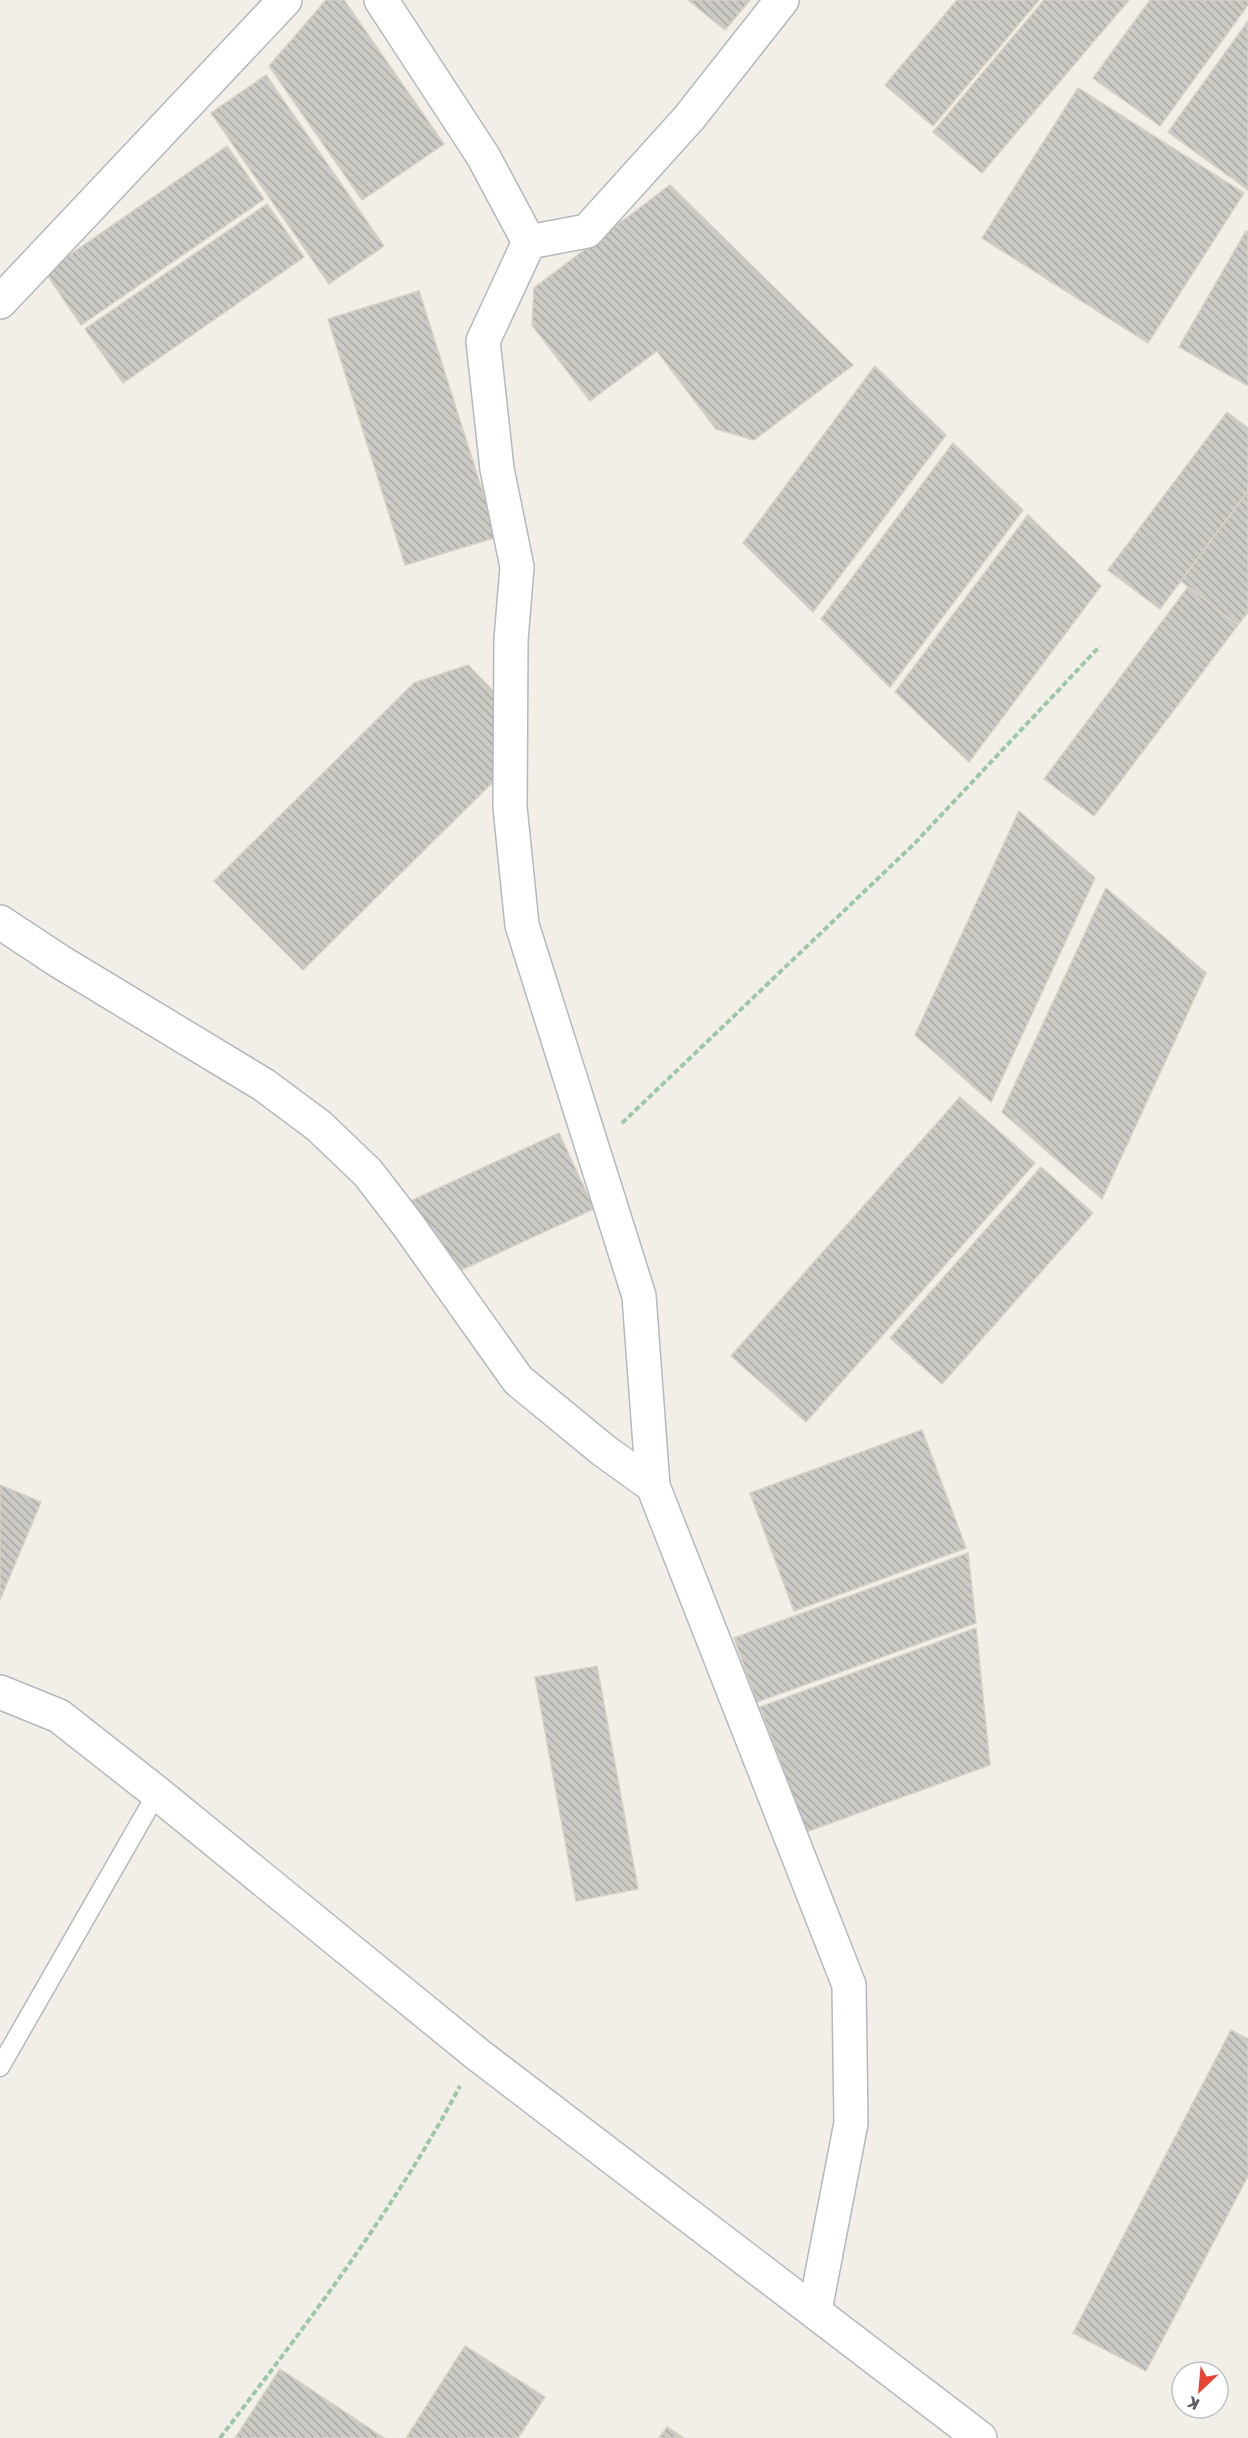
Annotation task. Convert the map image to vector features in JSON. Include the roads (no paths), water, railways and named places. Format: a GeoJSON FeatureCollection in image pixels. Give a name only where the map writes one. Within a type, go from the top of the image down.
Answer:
{"type":"FeatureCollection","features":[{"type":"Feature","properties":{"kind":"street"},"geometry":{"type":"LineString","coordinates":[[0,302],[285,0]]}},
{"type":"Feature","properties":{"kind":"street"},"geometry":{"type":"LineString","coordinates":[[381,0],[483,156],[529,242]]}},
{"type":"Feature","properties":{"kind":"street"},"geometry":{"type":"LineString","coordinates":[[529,242],[587,231],[689,118],[782,0]]}},
{"type":"Feature","properties":{"kind":"street"},"geometry":{"type":"LineString","coordinates":[[529,242],[483,341],[497,470],[517,567],[511,640],[510,807],[522,925],[639,1296],[653,1486],[849,1984],[851,2123],[815,2310]]}},
{"type":"Feature","properties":{"kind":"street"},"geometry":{"type":"LineString","coordinates":[[0,922],[59,961],[264,1085],[319,1126],[375,1182],[518,1380],[603,1450],[653,1486]]}},
{"type":"Feature","properties":{"kind":"street"},"geometry":{"type":"LineString","coordinates":[[0,1692],[59,1716],[477,2054],[980,2438]]}},
{"type":"Feature","properties":{"kind":"lane"},"geometry":{"type":"LineString","coordinates":[[0,2067],[157,1793]]}}]}
